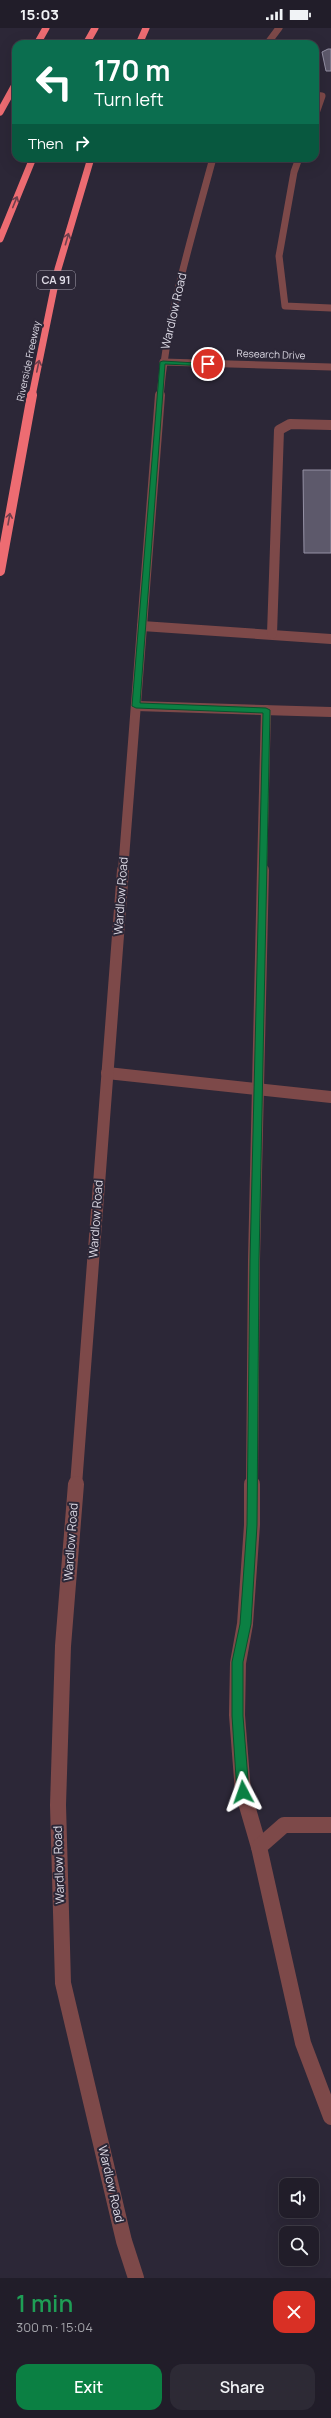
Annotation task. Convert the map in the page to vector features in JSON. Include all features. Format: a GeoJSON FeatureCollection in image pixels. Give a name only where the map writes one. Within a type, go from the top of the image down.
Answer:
{"type":"FeatureCollection","features":[{"type":"Feature","properties":{"kind":"highway"},"geometry":{"type":"LineString","coordinates":[[39,40],[46,28]]}},
{"type":"Feature","properties":{"kind":"highway"},"geometry":{"type":"LineString","coordinates":[[88,40],[95,28]]}},
{"type":"Feature","properties":{"kind":"highway"},"geometry":{"type":"LineString","coordinates":[[141,40],[146,28]]}},
{"type":"Feature","properties":{"kind":"highway"},"geometry":{"type":"LineString","coordinates":[[0,112],[12,90]]}},
{"type":"Feature","properties":{"kind":"highway"},"geometry":{"type":"LineString","coordinates":[[0,238],[31,162]]}},
{"type":"Feature","properties":{"kind":"highway","name":"Riverside Freeway"},"geometry":{"type":"LineString","coordinates":[[0,571],[30,404],[58,269],[90,162]]}},
{"type":"Feature","properties":{"kind":"street"},"geometry":{"type":"LineString","coordinates":[[270,40],[279,28]]}},
{"type":"Feature","properties":{"kind":"street"},"geometry":{"type":"LineString","coordinates":[[319,96],[322,96],[319,105]]}},
{"type":"Feature","properties":{"kind":"street","name":"Wardlow Road"},"geometry":{"type":"LineString","coordinates":[[136,2278],[124,2241],[63,1983],[58,1805],[63,1646],[163,362],[189,245],[212,162]]}},
{"type":"Feature","properties":{"kind":"street"},"geometry":{"type":"LineString","coordinates":[[298,162],[294,172],[279,256],[286,306],[331,308]]}},
{"type":"Feature","properties":{"kind":"street","name":"Research Drive"},"geometry":{"type":"LineString","coordinates":[[163,362],[331,367]]}},
{"type":"Feature","properties":{"kind":"street"},"geometry":{"type":"LineString","coordinates":[[272,634],[279,430],[290,424],[331,426]]}},
{"type":"Feature","properties":{"kind":"street"},"geometry":{"type":"LineString","coordinates":[[142,626],[331,639]]}},
{"type":"Feature","properties":{"kind":"street"},"geometry":{"type":"LineString","coordinates":[[136,706],[331,712]]}},
{"type":"Feature","properties":{"kind":"street"},"geometry":{"type":"LineString","coordinates":[[266,710],[258,1089],[252,1525],[245,1624],[238,1662],[238,1716],[243,1792],[259,1848],[303,2044],[331,2117]]}},
{"type":"Feature","properties":{"kind":"street"},"geometry":{"type":"LineString","coordinates":[[107,1073],[331,1097]]}},
{"type":"Feature","properties":{"kind":"street"},"geometry":{"type":"LineString","coordinates":[[259,1848],[284,1825],[331,1825]]}},
{"type":"Feature","properties":{"kind":"building"},"geometry":{"type":"Polygon","coordinates":[[[331,49],[331,71],[326,71],[322,52],[331,49]]]}},
{"type":"Feature","properties":{"kind":"building"},"geometry":{"type":"Polygon","coordinates":[[[303,470],[331,470],[331,553],[304,553],[303,470]]]}},
{"type":"Feature","properties":{"kind":"route"},"geometry":{"type":"LineString","coordinates":[[208,364],[163,362],[136,706],[266,710],[254,1260],[252,1525],[245,1624],[238,1662],[238,1716],[243,1792]]}}]}
